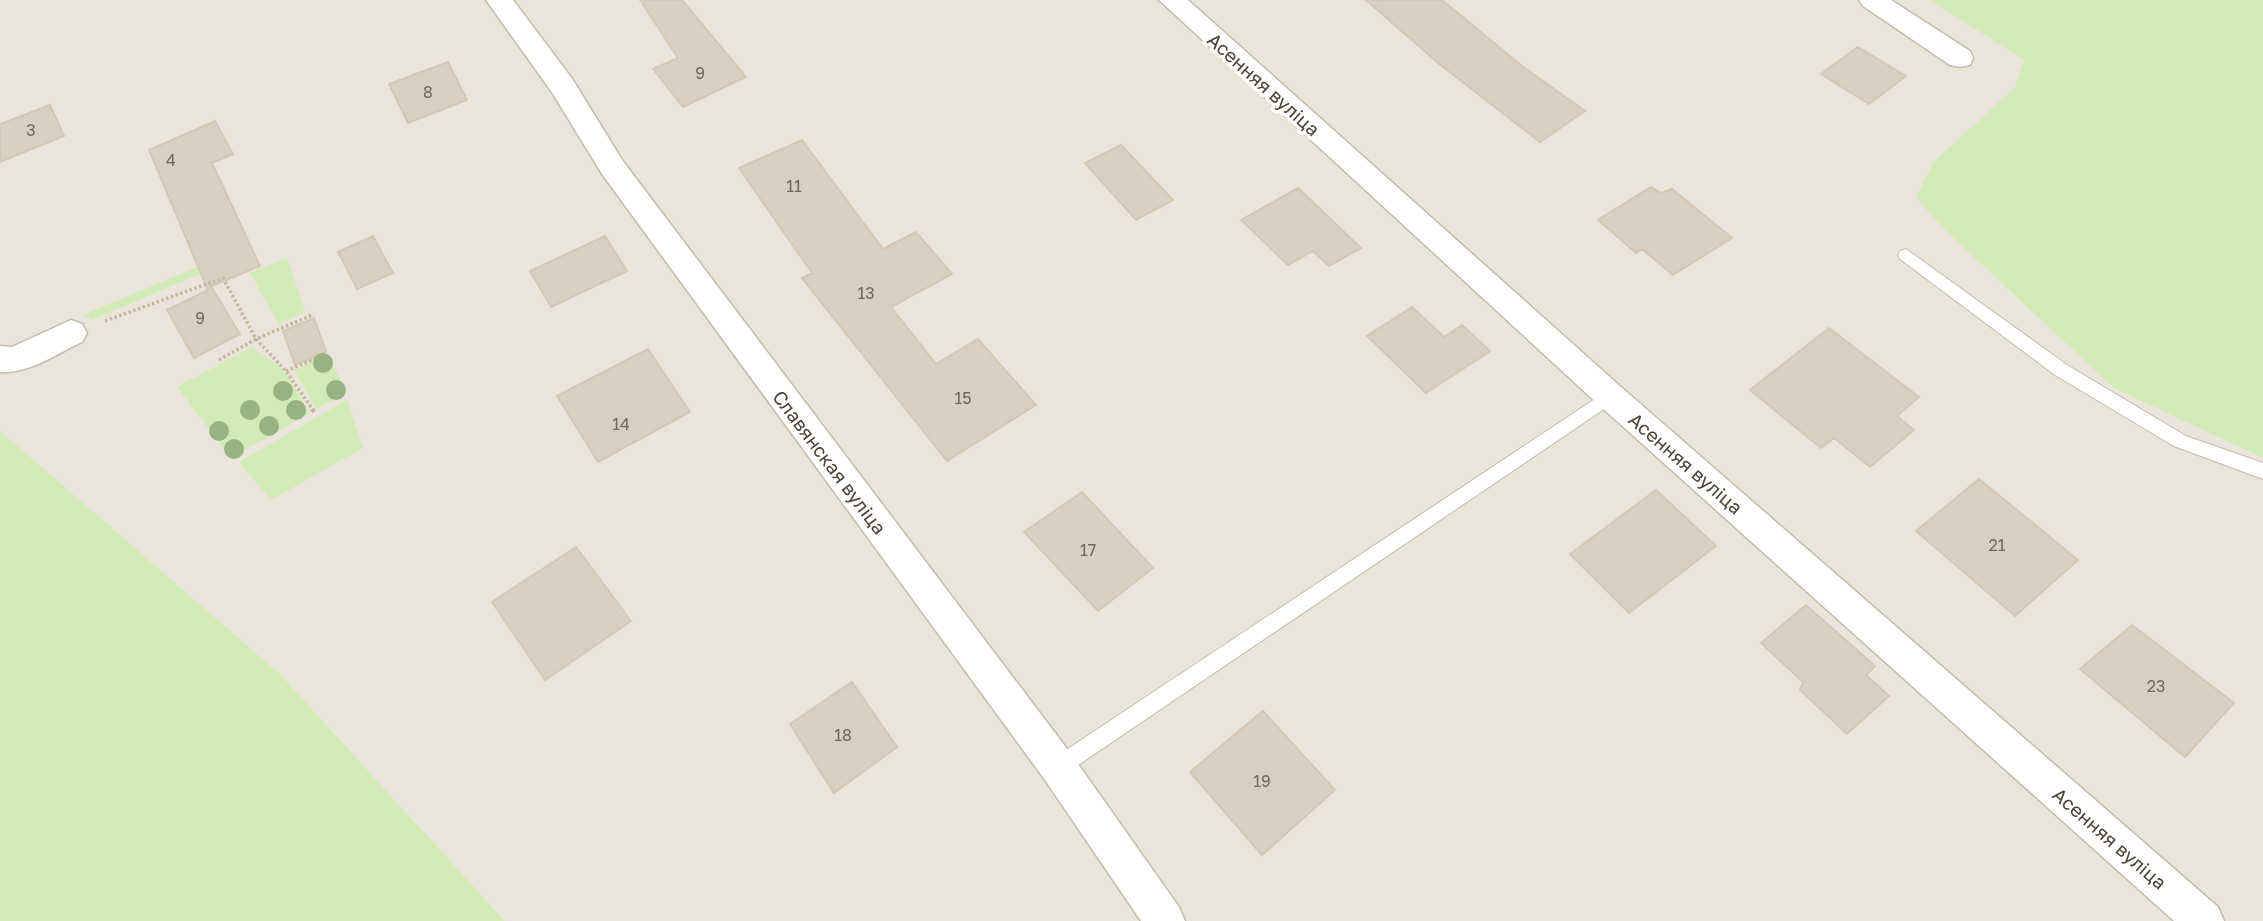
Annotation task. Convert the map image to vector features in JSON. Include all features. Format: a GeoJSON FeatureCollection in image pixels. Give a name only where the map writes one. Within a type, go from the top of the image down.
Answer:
{"type":"FeatureCollection","features":[{"type":"Feature","properties":{"kind":"street","name":"Славянская вуліца"},"geometry":{"type":"LineString","coordinates":[[499,0],[564,87],[612,167],[1058,767],[1165,921]]}},
{"type":"Feature","properties":{"kind":"street","name":"Асенняя вуліца"},"geometry":{"type":"LineString","coordinates":[[1172,0],[1610,396],[2204,921]]}},
{"type":"Feature","properties":{"kind":"street"},"geometry":{"type":"LineString","coordinates":[[1872,0],[1959,58]]}},
{"type":"Feature","properties":{"kind":"street"},"geometry":{"type":"LineString","coordinates":[[0,359],[15,360],[71,333]]}},
{"type":"Feature","properties":{"kind":"lane"},"geometry":{"type":"LineString","coordinates":[[1906,254],[2061,370],[2180,441],[2263,471]]}},
{"type":"Feature","properties":{"kind":"lane"},"geometry":{"type":"LineString","coordinates":[[1058,767],[1610,396]]}},
{"type":"Feature","properties":{"kind":"path"},"geometry":{"type":"LineString","coordinates":[[71,333],[223,278],[256,339],[286,371],[315,413]]}},
{"type":"Feature","properties":{"kind":"path"},"geometry":{"type":"LineString","coordinates":[[219,360],[256,339],[312,315]]}},
{"type":"Feature","properties":{"kind":"path"},"geometry":{"type":"LineString","coordinates":[[286,371],[327,354]]}},
{"type":"Feature","properties":{"kind":"shaded area"},"geometry":{"type":"Polygon","coordinates":[[[0,0],[2263,0],[2263,921],[505,921],[281,675],[0,434],[0,0]]]}},
{"type":"Feature","properties":{"kind":"green space"},"geometry":{"type":"Polygon","coordinates":[[[1930,0],[2263,0],[2263,458],[2114,388],[1946,231],[1916,198],[1933,163],[2015,87],[2024,60],[1930,0]]]}},
{"type":"Feature","properties":{"kind":"green space"},"geometry":{"type":"Polygon","coordinates":[[[235,251],[240,257],[92,320],[83,315],[235,251]]]}},
{"type":"Feature","properties":{"kind":"green space"},"geometry":{"type":"Polygon","coordinates":[[[287,258],[305,312],[279,324],[250,273],[287,258]]]}},
{"type":"Feature","properties":{"kind":"green space"},"geometry":{"type":"Polygon","coordinates":[[[252,347],[286,371],[309,413],[231,458],[177,387],[252,347]]]}},
{"type":"Feature","properties":{"kind":"green space"},"geometry":{"type":"Polygon","coordinates":[[[328,356],[347,393],[316,409],[294,370],[328,356]]]}},
{"type":"Feature","properties":{"kind":"green space"},"geometry":{"type":"Polygon","coordinates":[[[347,400],[363,448],[271,500],[239,462],[347,400]]]}},
{"type":"Feature","properties":{"kind":"green space"},"geometry":{"type":"Polygon","coordinates":[[[0,431],[281,675],[505,921],[0,921],[0,431]]]}},
{"type":"Feature","properties":{"kind":"building"},"geometry":{"type":"Polygon","coordinates":[[[640,0],[682,0],[746,77],[683,107],[653,69],[678,58],[640,0]]]}},
{"type":"Feature","properties":{"kind":"building"},"geometry":{"type":"Polygon","coordinates":[[[1366,0],[1442,0],[1522,66],[1585,111],[1540,142],[1438,63],[1366,0]]]}},
{"type":"Feature","properties":{"kind":"building"},"geometry":{"type":"Polygon","coordinates":[[[1858,47],[1906,76],[1869,104],[1821,74],[1858,47]]]}},
{"type":"Feature","properties":{"kind":"building"},"geometry":{"type":"Polygon","coordinates":[[[448,62],[467,100],[408,123],[389,84],[448,62]]]}},
{"type":"Feature","properties":{"kind":"building"},"geometry":{"type":"Polygon","coordinates":[[[50,105],[64,136],[0,162],[0,124],[50,105]]]}},
{"type":"Feature","properties":{"kind":"building"},"geometry":{"type":"Polygon","coordinates":[[[215,121],[233,154],[212,163],[260,266],[207,288],[149,150],[215,121]]]}},
{"type":"Feature","properties":{"kind":"building"},"geometry":{"type":"Polygon","coordinates":[[[802,140],[883,249],[916,232],[952,274],[891,307],[936,364],[978,339],[1036,405],[947,461],[802,278],[812,273],[739,168],[802,140]]]}},
{"type":"Feature","properties":{"kind":"building"},"geometry":{"type":"Polygon","coordinates":[[[1121,145],[1173,200],[1136,220],[1085,163],[1121,145]]]}},
{"type":"Feature","properties":{"kind":"building"},"geometry":{"type":"Polygon","coordinates":[[[1651,187],[1661,193],[1672,189],[1732,238],[1673,275],[1642,249],[1636,253],[1598,220],[1651,187]]]}},
{"type":"Feature","properties":{"kind":"building"},"geometry":{"type":"Polygon","coordinates":[[[1298,188],[1361,248],[1329,266],[1313,251],[1288,265],[1241,220],[1298,188]]]}},
{"type":"Feature","properties":{"kind":"building"},"geometry":{"type":"Polygon","coordinates":[[[373,236],[393,273],[357,289],[338,252],[373,236]]]}},
{"type":"Feature","properties":{"kind":"building"},"geometry":{"type":"Polygon","coordinates":[[[605,236],[627,271],[551,307],[530,271],[605,236]]]}},
{"type":"Feature","properties":{"kind":"building"},"geometry":{"type":"Polygon","coordinates":[[[212,288],[240,334],[194,358],[167,310],[212,288]]]}},
{"type":"Feature","properties":{"kind":"building"},"geometry":{"type":"Polygon","coordinates":[[[1412,307],[1444,337],[1462,325],[1490,351],[1426,393],[1367,336],[1412,307]]]}},
{"type":"Feature","properties":{"kind":"building"},"geometry":{"type":"Polygon","coordinates":[[[314,318],[326,352],[295,365],[283,331],[314,318]]]}},
{"type":"Feature","properties":{"kind":"building"},"geometry":{"type":"Polygon","coordinates":[[[1829,328],[1919,397],[1897,416],[1914,430],[1870,467],[1834,438],[1821,448],[1750,390],[1829,328]]]}},
{"type":"Feature","properties":{"kind":"building"},"geometry":{"type":"Polygon","coordinates":[[[648,349],[690,412],[598,462],[557,396],[648,349]]]}},
{"type":"Feature","properties":{"kind":"building"},"geometry":{"type":"Polygon","coordinates":[[[1979,479],[2078,560],[2015,616],[1916,531],[1979,479]]]}},
{"type":"Feature","properties":{"kind":"building"},"geometry":{"type":"Polygon","coordinates":[[[1656,490],[1716,546],[1629,613],[1570,554],[1656,490]]]}},
{"type":"Feature","properties":{"kind":"building"},"geometry":{"type":"Polygon","coordinates":[[[1082,492],[1153,568],[1098,611],[1024,532],[1082,492]]]}},
{"type":"Feature","properties":{"kind":"building"},"geometry":{"type":"Polygon","coordinates":[[[576,547],[631,621],[545,680],[492,602],[576,547]]]}},
{"type":"Feature","properties":{"kind":"building"},"geometry":{"type":"Polygon","coordinates":[[[1806,605],[1875,666],[1866,675],[1889,696],[1847,734],[1800,690],[1803,682],[1761,643],[1806,605]]]}},
{"type":"Feature","properties":{"kind":"building"},"geometry":{"type":"Polygon","coordinates":[[[2132,625],[2234,703],[2185,757],[2080,669],[2132,625]]]}},
{"type":"Feature","properties":{"kind":"building"},"geometry":{"type":"Polygon","coordinates":[[[852,682],[897,747],[834,793],[790,724],[852,682]]]}},
{"type":"Feature","properties":{"kind":"building"},"geometry":{"type":"Polygon","coordinates":[[[1263,711],[1335,790],[1262,855],[1190,772],[1263,711]]]}}]}
